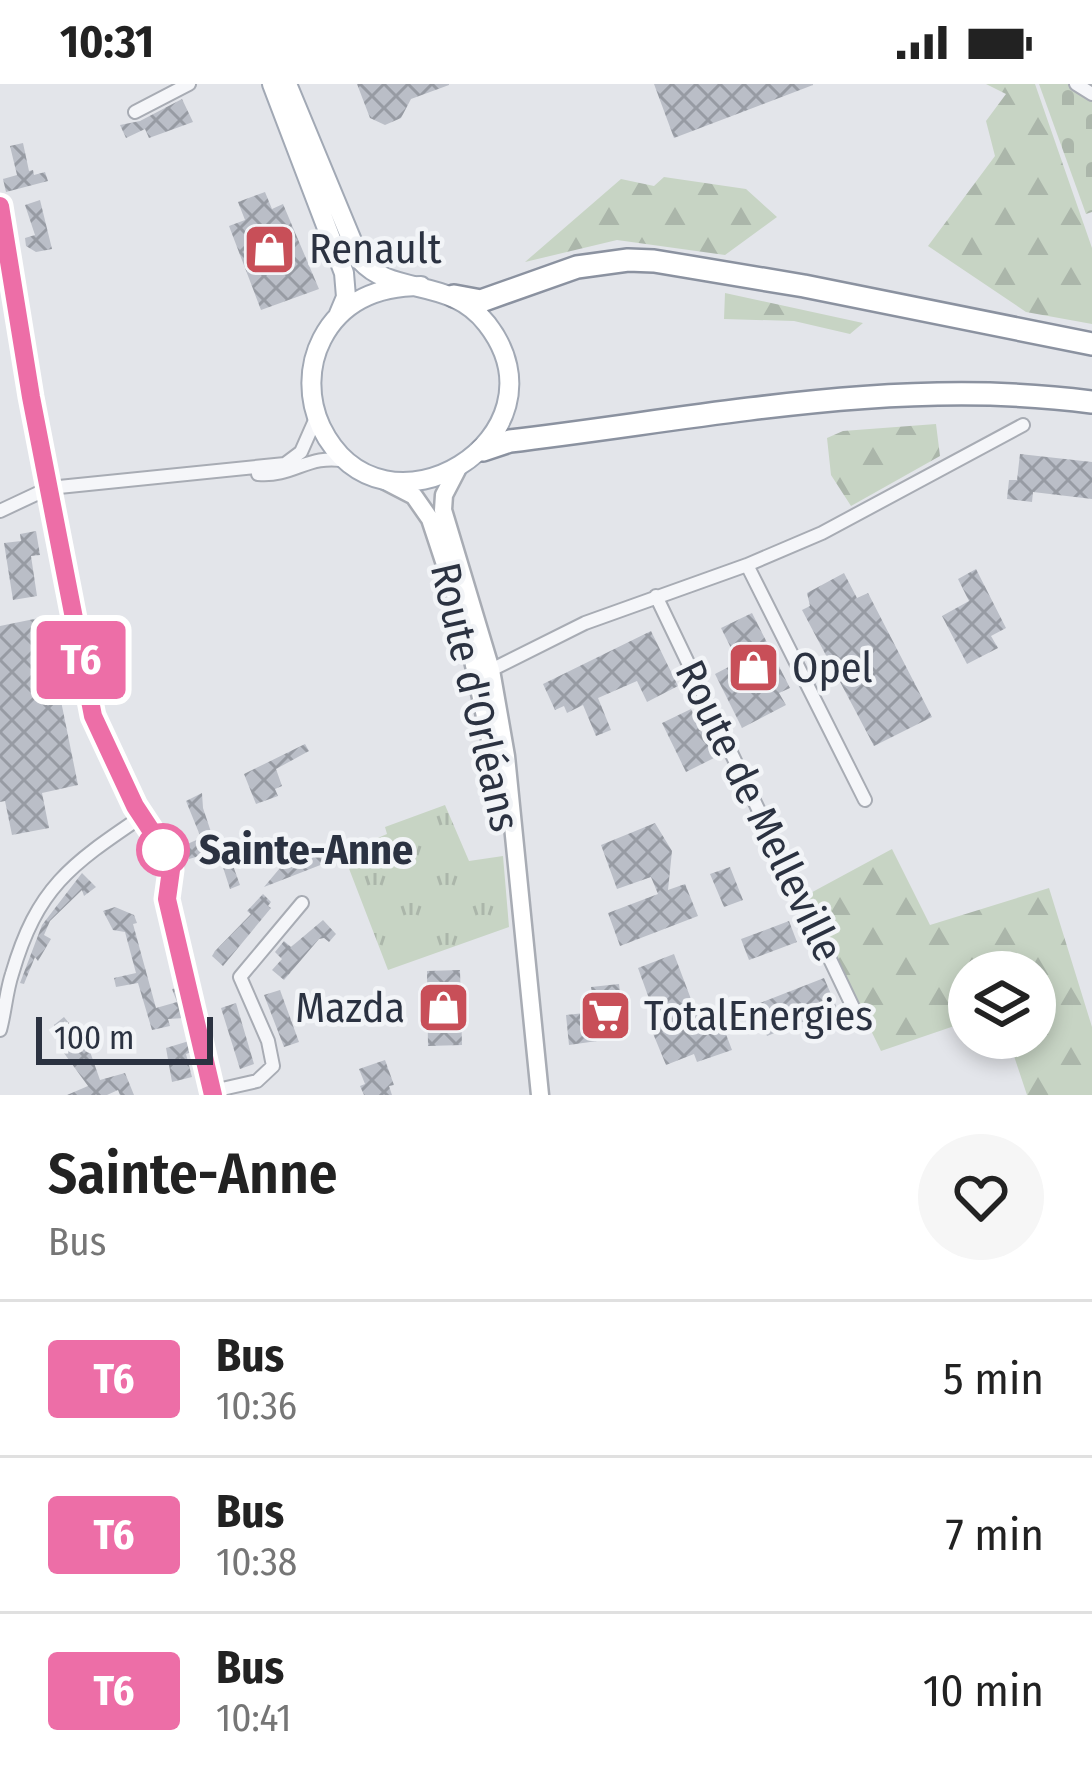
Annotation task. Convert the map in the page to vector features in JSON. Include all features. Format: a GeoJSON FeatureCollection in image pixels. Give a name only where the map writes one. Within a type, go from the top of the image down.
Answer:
{"type":"FeatureCollection","features":[{"type":"Feature","properties":{"kind":"highway"},"geometry":{"type":"LineString","coordinates":[[454,296],[481,301],[577,267],[654,261],[1092,344]]}},
{"type":"Feature","properties":{"kind":"highway"},"geometry":{"type":"LineString","coordinates":[[482,450],[511,441],[908,394],[983,392],[1092,402]]}},
{"type":"Feature","properties":{"kind":"main road"},"geometry":{"type":"LineString","coordinates":[[272,84],[344,273],[346,297],[315,356],[311,386],[324,434],[348,461],[378,477],[432,480],[457,470],[494,434],[507,396],[504,356],[485,321],[454,296],[390,280],[366,266],[286,84]]}},
{"type":"Feature","properties":{"kind":"main road"},"geometry":{"type":"LineString","coordinates":[[338,316],[376,291],[421,286]]}},
{"type":"Feature","properties":{"kind":"main road","name":"Route d'Orléans"},"geometry":{"type":"LineString","coordinates":[[457,470],[444,495],[443,510],[491,670],[506,756],[539,1095]]}},
{"type":"Feature","properties":{"kind":"main road","name":"Route d'Orléans"},"geometry":{"type":"LineString","coordinates":[[378,477],[414,496],[430,519],[441,548],[478,676],[517,872]]}},
{"type":"Feature","properties":{"kind":"street"},"geometry":{"type":"LineString","coordinates":[[136,112],[189,84]]}},
{"type":"Feature","properties":{"kind":"street"},"geometry":{"type":"LineString","coordinates":[[1076,84],[1092,94]]}},
{"type":"Feature","properties":{"kind":"street"},"geometry":{"type":"LineString","coordinates":[[0,206],[93,716],[141,817],[166,853],[171,870],[167,899],[213,1093],[257,1081],[273,1066],[268,1041],[240,977],[302,903]]}},
{"type":"Feature","properties":{"kind":"street"},"geometry":{"type":"LineString","coordinates":[[0,511],[49,488],[268,468],[294,459],[306,444],[316,417]]}},
{"type":"Feature","properties":{"kind":"street"},"geometry":{"type":"LineString","coordinates":[[491,670],[585,622],[822,533],[1023,425]]}},
{"type":"Feature","properties":{"kind":"street"},"geometry":{"type":"LineString","coordinates":[[234,469],[278,475],[318,458],[348,461]]}},
{"type":"Feature","properties":{"kind":"street"},"geometry":{"type":"LineString","coordinates":[[747,565],[866,800]]}},
{"type":"Feature","properties":{"kind":"street","name":"Route de Melleville"},"geometry":{"type":"LineString","coordinates":[[656,596],[862,1026]]}},
{"type":"Feature","properties":{"kind":"street"},"geometry":{"type":"LineString","coordinates":[[0,1030],[10,980],[42,900],[65,871],[141,817]]}},
{"type":"Feature","properties":{"kind":"green space"},"geometry":{"type":"Polygon","coordinates":[[[986,84],[1035,84],[1092,248],[1092,324],[1026,312],[928,246],[995,156],[986,121],[1006,94],[986,84]]]}},
{"type":"Feature","properties":{"kind":"green space"},"geometry":{"type":"Polygon","coordinates":[[[1039,84],[1092,84],[1092,212],[1086,214],[1039,84]]]}},
{"type":"Feature","properties":{"kind":"green space"},"geometry":{"type":"Polygon","coordinates":[[[664,177],[746,189],[777,217],[725,255],[617,240],[525,262],[621,179],[654,186],[664,177]]]}},
{"type":"Feature","properties":{"kind":"green space"},"geometry":{"type":"Polygon","coordinates":[[[725,293],[863,323],[850,334],[794,321],[724,319],[725,293]]]}},
{"type":"Feature","properties":{"kind":"green space"},"geometry":{"type":"Polygon","coordinates":[[[936,424],[940,456],[851,506],[831,475],[827,438],[843,431],[936,424]]]}},
{"type":"Feature","properties":{"kind":"green space"},"geometry":{"type":"Polygon","coordinates":[[[445,805],[469,861],[503,856],[509,927],[388,970],[343,853],[387,834],[385,827],[445,805]]]}},
{"type":"Feature","properties":{"kind":"green space"},"geometry":{"type":"Polygon","coordinates":[[[892,849],[930,925],[1049,888],[1092,1027],[1092,1095],[1027,1095],[1015,1059],[1056,1059],[1056,951],[948,951],[948,1028],[881,1051],[805,896],[892,849]]]}},
{"type":"Feature","properties":{"kind":"building"},"geometry":{"type":"Polygon","coordinates":[[[357,84],[449,85],[411,99],[401,118],[385,125],[370,118],[357,84]]]}},
{"type":"Feature","properties":{"kind":"building"},"geometry":{"type":"Polygon","coordinates":[[[654,84],[813,84],[813,85],[674,138],[654,84]]]}},
{"type":"Feature","properties":{"kind":"building"},"geometry":{"type":"Polygon","coordinates":[[[182,99],[193,122],[149,138],[145,129],[126,138],[120,125],[140,121],[182,99]]]}},
{"type":"Feature","properties":{"kind":"building"},"geometry":{"type":"Polygon","coordinates":[[[23,143],[29,171],[34,175],[45,172],[48,181],[6,192],[3,179],[17,175],[10,146],[23,143]]]}},
{"type":"Feature","properties":{"kind":"building","name":"Renault"},"geometry":{"type":"Polygon","coordinates":[[[265,192],[272,209],[283,204],[319,289],[261,310],[229,226],[245,220],[238,202],[265,192]]]}},
{"type":"Feature","properties":{"kind":"building"},"geometry":{"type":"Polygon","coordinates":[[[40,200],[52,249],[36,252],[26,246],[25,238],[35,235],[25,205],[40,200]]]}},
{"type":"Feature","properties":{"kind":"building"},"geometry":{"type":"Polygon","coordinates":[[[1020,454],[1092,462],[1092,499],[1033,492],[1032,502],[1007,499],[1009,480],[1017,480],[1020,454]]]}},
{"type":"Feature","properties":{"kind":"building"},"geometry":{"type":"Polygon","coordinates":[[[36,531],[40,555],[31,556],[37,596],[13,600],[4,543],[21,541],[20,534],[36,531]]]}},
{"type":"Feature","properties":{"kind":"building"},"geometry":{"type":"Polygon","coordinates":[[[976,569],[1006,628],[991,636],[998,648],[967,664],[942,616],[969,601],[958,579],[976,569]]]}},
{"type":"Feature","properties":{"kind":"building"},"geometry":{"type":"Polygon","coordinates":[[[844,573],[857,598],[868,593],[932,717],[874,746],[802,610],[810,606],[807,593],[844,573]]]}},
{"type":"Feature","properties":{"kind":"building","name":"Opel"},"geometry":{"type":"Polygon","coordinates":[[[752,613],[790,688],[779,693],[786,705],[742,728],[715,674],[738,662],[721,628],[752,613]]]}},
{"type":"Feature","properties":{"kind":"building"},"geometry":{"type":"Polygon","coordinates":[[[44,617],[78,785],[42,793],[49,828],[12,835],[5,801],[0,802],[0,626],[44,617]]]}},
{"type":"Feature","properties":{"kind":"building"},"geometry":{"type":"Polygon","coordinates":[[[651,631],[678,686],[647,702],[637,681],[598,698],[611,730],[596,736],[583,705],[567,713],[564,706],[555,710],[543,684],[651,631]]]}},
{"type":"Feature","properties":{"kind":"building"},"geometry":{"type":"Polygon","coordinates":[[[691,709],[714,758],[686,772],[662,723],[691,709]]]}},
{"type":"Feature","properties":{"kind":"building"},"geometry":{"type":"Polygon","coordinates":[[[305,744],[309,751],[276,769],[282,786],[275,789],[278,796],[256,804],[244,774],[305,744]]]}},
{"type":"Feature","properties":{"kind":"building"},"geometry":{"type":"Polygon","coordinates":[[[202,793],[218,853],[227,849],[240,885],[230,889],[220,858],[189,859],[185,845],[201,838],[186,801],[202,793]]]}},
{"type":"Feature","properties":{"kind":"building"},"geometry":{"type":"Polygon","coordinates":[[[655,823],[672,851],[668,890],[685,884],[698,916],[620,946],[608,913],[658,894],[651,877],[617,889],[601,845],[655,823]]]}},
{"type":"Feature","properties":{"kind":"building"},"geometry":{"type":"Polygon","coordinates":[[[337,843],[341,852],[321,860],[323,864],[264,887],[285,862],[337,843]]]}},
{"type":"Feature","properties":{"kind":"building"},"geometry":{"type":"Polygon","coordinates":[[[730,867],[743,900],[724,907],[710,874],[730,867]]]}},
{"type":"Feature","properties":{"kind":"building"},"geometry":{"type":"Polygon","coordinates":[[[82,873],[96,887],[84,896],[82,890],[50,921],[44,935],[51,939],[38,961],[35,957],[24,984],[20,983],[42,925],[82,873]]]}},
{"type":"Feature","properties":{"kind":"building"},"geometry":{"type":"Polygon","coordinates":[[[263,894],[271,908],[223,966],[212,956],[263,894]]]}},
{"type":"Feature","properties":{"kind":"building"},"geometry":{"type":"Polygon","coordinates":[[[115,907],[134,915],[156,1008],[177,1002],[172,989],[177,988],[184,1018],[168,1019],[170,1026],[152,1030],[138,983],[116,987],[114,978],[136,973],[125,932],[113,930],[103,911],[115,907]]]}},
{"type":"Feature","properties":{"kind":"building"},"geometry":{"type":"Polygon","coordinates":[[[323,920],[336,934],[329,942],[319,939],[284,980],[272,970],[282,959],[275,952],[284,941],[291,947],[323,920]]]}},
{"type":"Feature","properties":{"kind":"building"},"geometry":{"type":"Polygon","coordinates":[[[789,921],[797,942],[749,960],[741,939],[789,921]]]}},
{"type":"Feature","properties":{"kind":"building"},"geometry":{"type":"Polygon","coordinates":[[[674,954],[700,1023],[719,1016],[732,1050],[697,1062],[694,1054],[666,1065],[652,1031],[660,1029],[638,968],[674,954]]]}},
{"type":"Feature","properties":{"kind":"building","name":"Mazda"},"geometry":{"type":"Polygon","coordinates":[[[460,970],[462,1045],[428,1046],[427,971],[460,970]]]}},
{"type":"Feature","properties":{"kind":"building"},"geometry":{"type":"Polygon","coordinates":[[[824,978],[837,1008],[767,1036],[755,1005],[824,978]]]}},
{"type":"Feature","properties":{"kind":"building","name":"TotalEnergies"},"geometry":{"type":"Polygon","coordinates":[[[619,984],[616,1022],[623,1021],[625,1037],[569,1045],[566,1015],[594,1012],[591,987],[619,984]]]}},
{"type":"Feature","properties":{"kind":"building"},"geometry":{"type":"Polygon","coordinates":[[[280,990],[299,1042],[284,1047],[264,995],[280,990]]]}},
{"type":"Feature","properties":{"kind":"building"},"geometry":{"type":"Polygon","coordinates":[[[236,1003],[254,1064],[240,1069],[221,1008],[236,1003]]]}},
{"type":"Feature","properties":{"kind":"building"},"geometry":{"type":"Polygon","coordinates":[[[64,1017],[88,1046],[100,1080],[125,1073],[134,1095],[120,1095],[118,1090],[107,1095],[67,1095],[88,1086],[61,1049],[69,1043],[54,1025],[64,1017]]]}},
{"type":"Feature","properties":{"kind":"building"},"geometry":{"type":"Polygon","coordinates":[[[189,1041],[192,1052],[186,1054],[192,1077],[172,1082],[166,1048],[189,1041]]]}},
{"type":"Feature","properties":{"kind":"building"},"geometry":{"type":"Polygon","coordinates":[[[385,1060],[394,1085],[389,1086],[392,1095],[364,1095],[359,1069],[385,1060]]]}},
{"type":"Feature","properties":{"kind":"bus line","name":"T6"},"geometry":{"type":"LineString","coordinates":[[0,206],[31,397],[93,716],[147,829],[166,853],[171,870],[167,899],[213,1095]]}},
{"type":"Feature","properties":{"kind":"place","name":"Renault"},"geometry":{"type":"Point","coordinates":[270,249]}},
{"type":"Feature","properties":{"kind":"place","name":"Opel"},"geometry":{"type":"Point","coordinates":[753,668]}},
{"type":"Feature","properties":{"kind":"place","name":"Sainte-Anne"},"geometry":{"type":"Point","coordinates":[163,850]}},
{"type":"Feature","properties":{"kind":"place","name":"Mazda"},"geometry":{"type":"Point","coordinates":[444,1008]}},
{"type":"Feature","properties":{"kind":"place","name":"TotalEnergies"},"geometry":{"type":"Point","coordinates":[605,1016]}}]}
